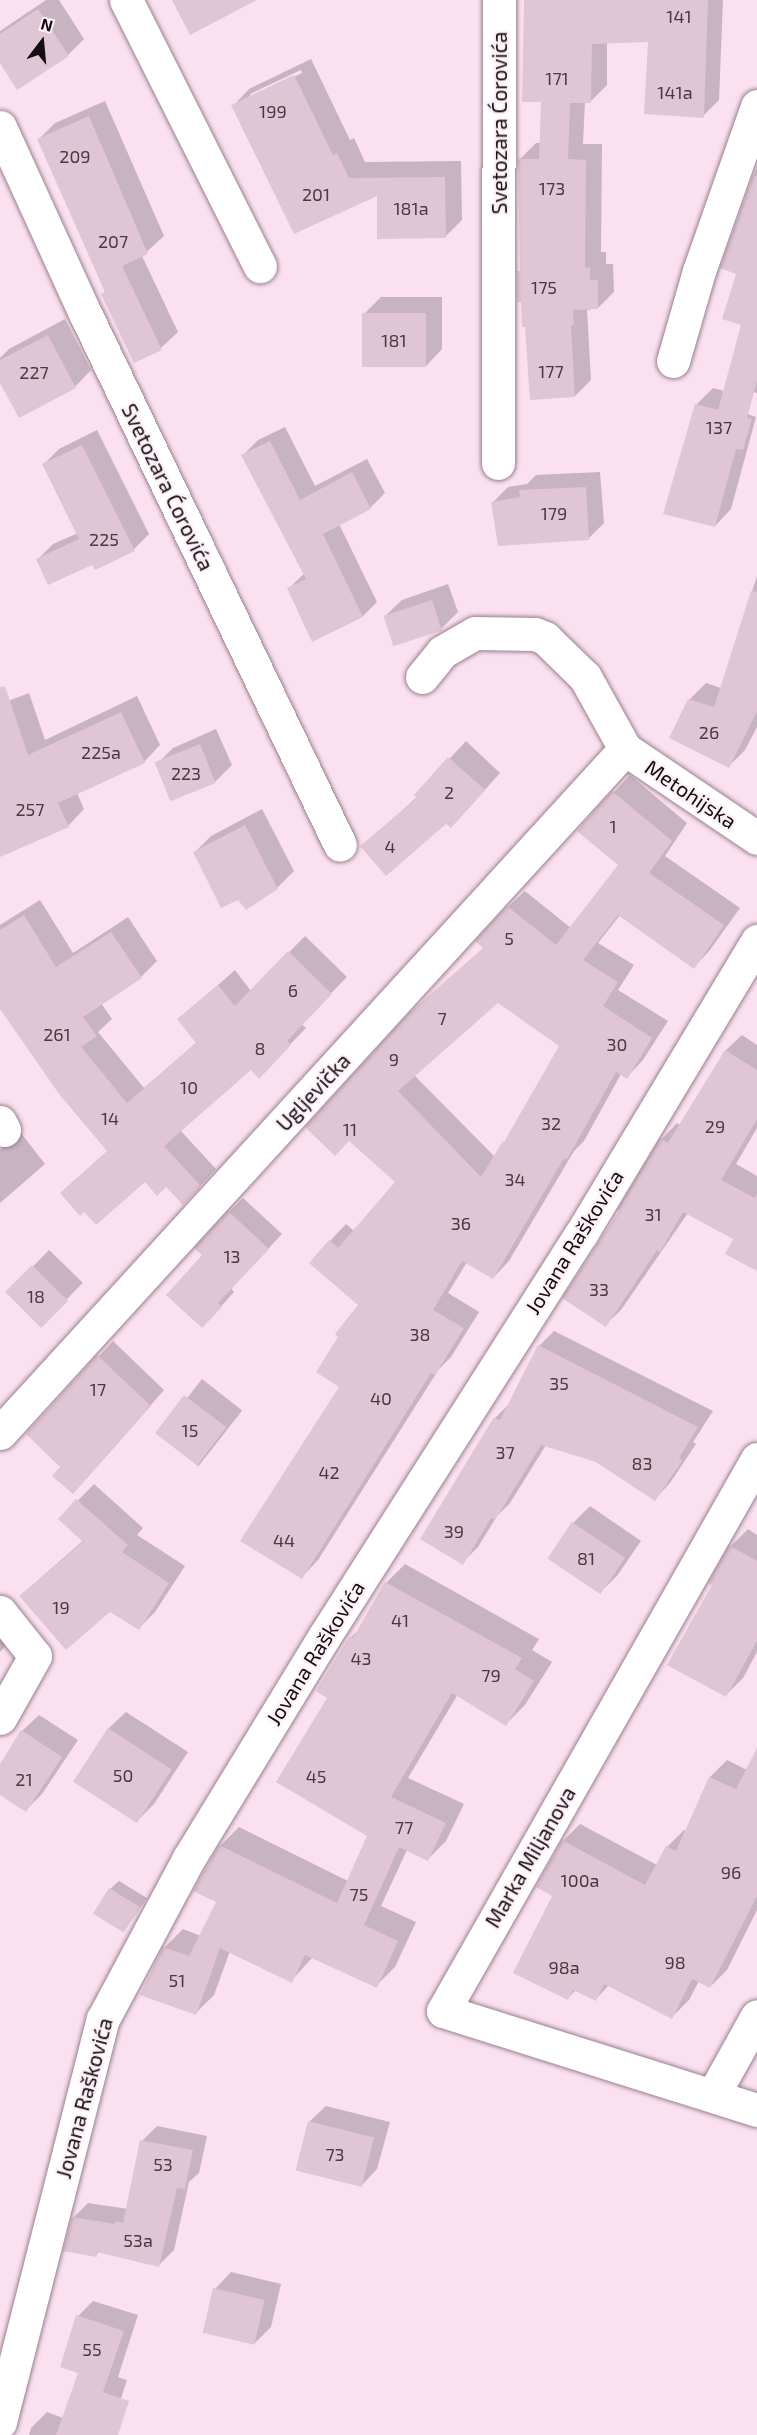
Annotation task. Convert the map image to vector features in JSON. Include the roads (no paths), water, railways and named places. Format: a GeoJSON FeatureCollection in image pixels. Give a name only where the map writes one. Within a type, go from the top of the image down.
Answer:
{"type":"FeatureCollection","features":[{"type":"Feature","properties":{"kind":"street"},"geometry":{"type":"LineString","coordinates":[[126,0],[260,266]]}},
{"type":"Feature","properties":{"kind":"street","name":"Svetozara Ćorovića"},"geometry":{"type":"LineString","coordinates":[[498,463],[499,0]]}},
{"type":"Feature","properties":{"kind":"street"},"geometry":{"type":"LineString","coordinates":[[673,361],[699,272],[757,106]]}},
{"type":"Feature","properties":{"kind":"street","name":"Svetozara Ćorovića"},"geometry":{"type":"LineString","coordinates":[[0,127],[88,320],[340,845]]}},
{"type":"Feature","properties":{"kind":"street"},"geometry":{"type":"LineString","coordinates":[[422,677],[442,652],[476,633],[535,634],[545,638],[585,677],[625,749]]}},
{"type":"Feature","properties":{"kind":"street","name":"Metohijska"},"geometry":{"type":"LineString","coordinates":[[625,749],[757,838]]}},
{"type":"Feature","properties":{"kind":"street","name":"Ugljevička"},"geometry":{"type":"LineString","coordinates":[[0,1433],[625,749]]}},
{"type":"Feature","properties":{"kind":"street","name":"Jovana Raškovića"},"geometry":{"type":"LineString","coordinates":[[0,2422],[103,2019],[189,1858],[324,1637],[574,1245],[757,941]]}},
{"type":"Feature","properties":{"kind":"street","name":"Marka Miljanova"},"geometry":{"type":"LineString","coordinates":[[757,1459],[443,2011],[757,2110]]}},
{"type":"Feature","properties":{"kind":"street"},"geometry":{"type":"LineString","coordinates":[[0,1612],[34,1656],[0,1718]]}},
{"type":"Feature","properties":{"kind":"street"},"geometry":{"type":"LineString","coordinates":[[712,2095],[757,2016]]}}]}
